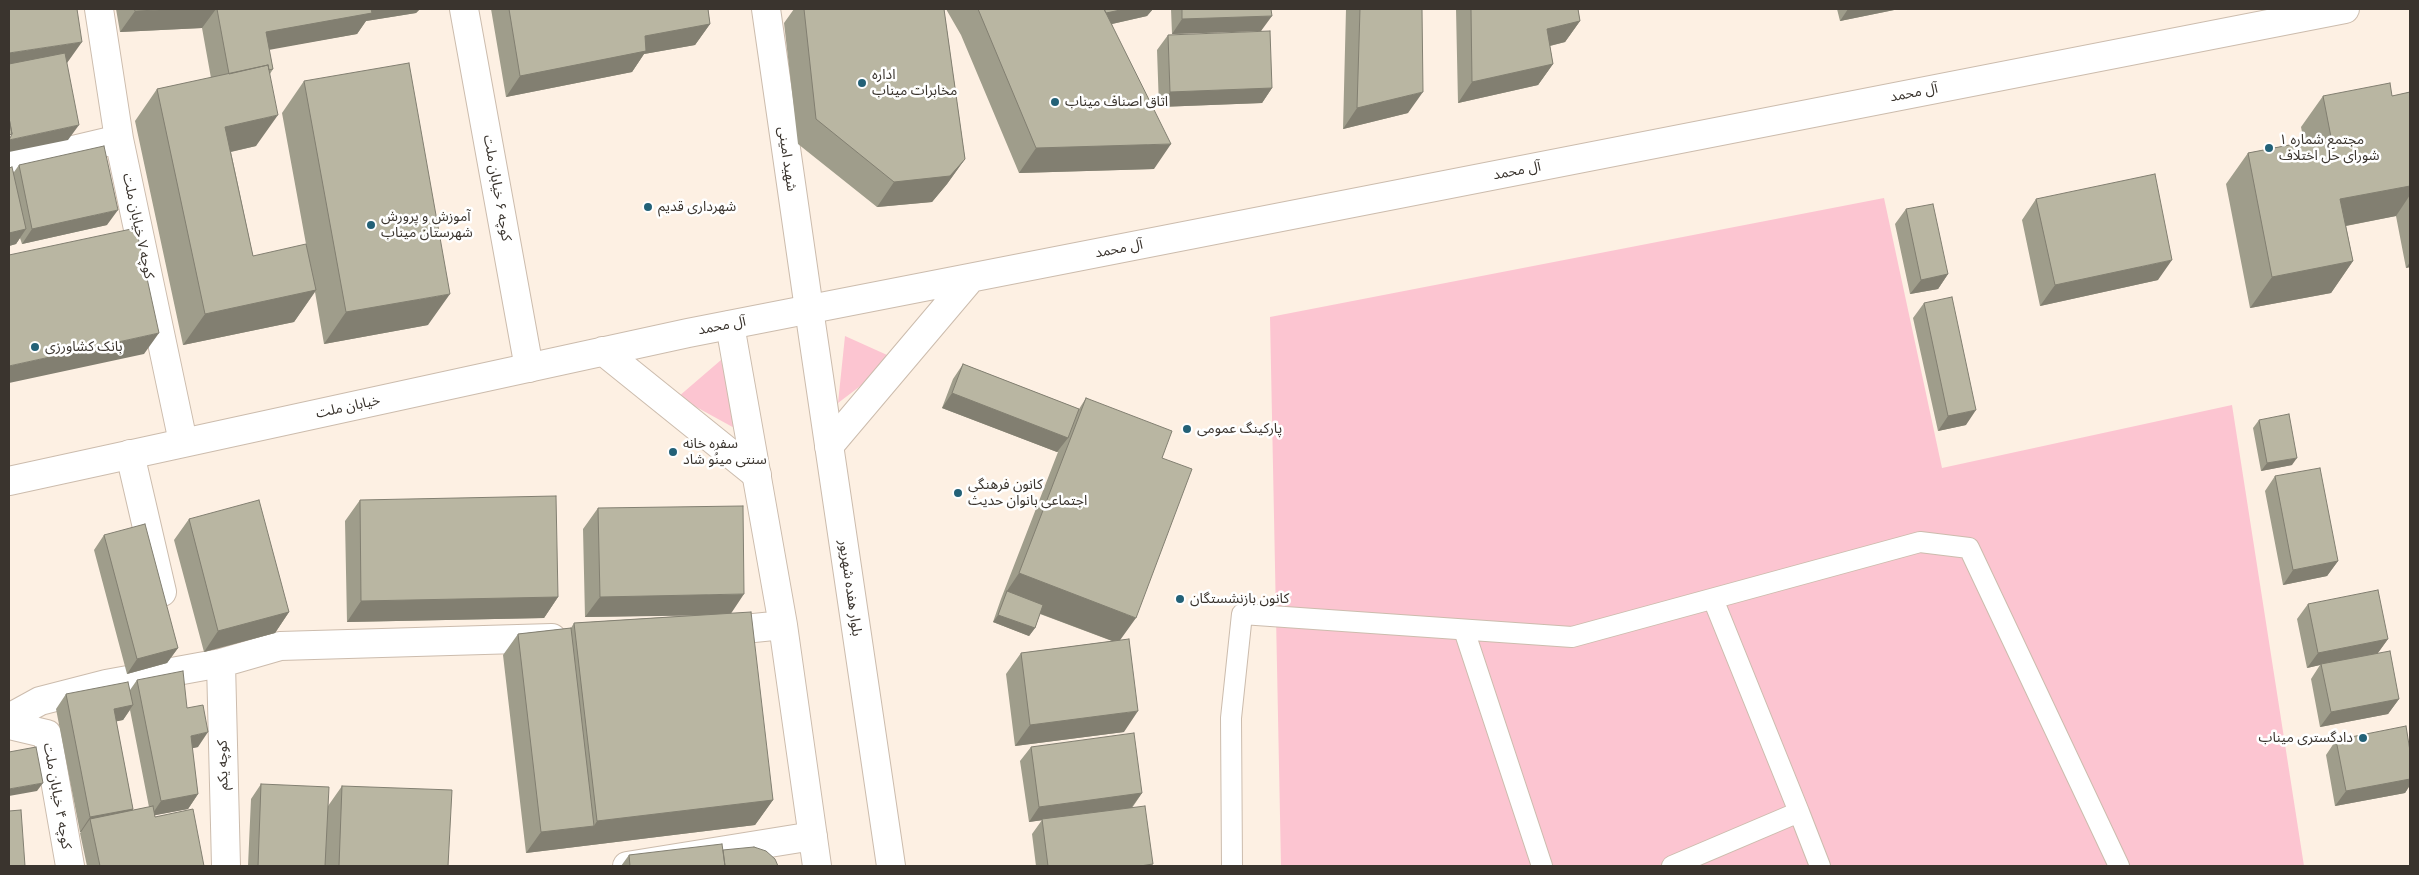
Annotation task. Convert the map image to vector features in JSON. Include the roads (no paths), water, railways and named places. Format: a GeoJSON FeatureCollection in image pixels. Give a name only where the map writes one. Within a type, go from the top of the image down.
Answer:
{"type":"FeatureCollection","features":[{"type":"Feature","properties":{"kind":"street","name":"کوچه ۷ خیابان ملت"},"geometry":{"type":"LineString","coordinates":[[99,9],[119,139],[184,442]]}},
{"type":"Feature","properties":{"kind":"street","name":"کوچه ۶ خیابان ملت"},"geometry":{"type":"LineString","coordinates":[[464,9],[529,368]]}},
{"type":"Feature","properties":{"kind":"street","name":"شهید امینی"},"geometry":{"type":"LineString","coordinates":[[766,9],[809,309]]}},
{"type":"Feature","properties":{"kind":"street","name":"آل محمد"},"geometry":{"type":"LineString","coordinates":[[688,333],[2340,9]]}},
{"type":"Feature","properties":{"kind":"street"},"geometry":{"type":"LineString","coordinates":[[9,165],[119,139]]}},
{"type":"Feature","properties":{"kind":"street"},"geometry":{"type":"LineString","coordinates":[[829,446],[971,278]]}},
{"type":"Feature","properties":{"kind":"street","name":"بلوار هفده شهریور"},"geometry":{"type":"LineString","coordinates":[[809,309],[891,866]]}},
{"type":"Feature","properties":{"kind":"street"},"geometry":{"type":"LineString","coordinates":[[730,325],[783,625],[817,866]]}},
{"type":"Feature","properties":{"kind":"street","name":"خیابان ملت"},"geometry":{"type":"LineString","coordinates":[[9,481],[688,333]]}},
{"type":"Feature","properties":{"kind":"street"},"geometry":{"type":"LineString","coordinates":[[603,352],[757,475]]}},
{"type":"Feature","properties":{"kind":"street"},"geometry":{"type":"LineString","coordinates":[[130,454],[167,614]]}},
{"type":"Feature","properties":{"kind":"street"},"geometry":{"type":"LineString","coordinates":[[691,632],[729,631],[783,625]]}},
{"type":"Feature","properties":{"kind":"street"},"geometry":{"type":"LineString","coordinates":[[9,718],[40,700],[106,684],[221,663],[280,646],[575,637]]}},
{"type":"Feature","properties":{"kind":"street"},"geometry":{"type":"LineString","coordinates":[[173,642],[179,671]]}},
{"type":"Feature","properties":{"kind":"street","name":"کوچه یکم"},"geometry":{"type":"LineString","coordinates":[[221,663],[226,866]]}},
{"type":"Feature","properties":{"kind":"street","name":"کوچه ۴ خیابان ملت"},"geometry":{"type":"LineString","coordinates":[[9,725],[47,734],[70,866]]}},
{"type":"Feature","properties":{"kind":"street"},"geometry":{"type":"LineString","coordinates":[[628,866],[813,836]]}},
{"type":"Feature","properties":{"kind":"lane"},"geometry":{"type":"LineString","coordinates":[[1232,866],[1231,718],[1242,614],[1572,637],[1920,542],[1969,548],[2119,866]]}},
{"type":"Feature","properties":{"kind":"lane"},"geometry":{"type":"LineString","coordinates":[[1713,599],[1820,866]]}},
{"type":"Feature","properties":{"kind":"lane"},"geometry":{"type":"LineString","coordinates":[[1464,630],[1542,866]]}},
{"type":"Feature","properties":{"kind":"lane"},"geometry":{"type":"LineString","coordinates":[[1672,866],[1799,812]]}},
{"type":"Feature","properties":{"kind":"place","name":"اداره مخابرات میناب"},"geometry":{"type":"Point","coordinates":[862,83]}},
{"type":"Feature","properties":{"kind":"place","name":"اتاق اصناف میناب"},"geometry":{"type":"Point","coordinates":[1055,102]}},
{"type":"Feature","properties":{"kind":"place","name":"مجتمع شماره ۱ شورای حل اختلاف"},"geometry":{"type":"Point","coordinates":[2269,148]}},
{"type":"Feature","properties":{"kind":"place","name":"شهرداری قدیم"},"geometry":{"type":"Point","coordinates":[648,207]}},
{"type":"Feature","properties":{"kind":"place","name":"آموزش و پرورش شهرستان میناب"},"geometry":{"type":"Point","coordinates":[371,225]}},
{"type":"Feature","properties":{"kind":"place","name":"بانک کشاورزی"},"geometry":{"type":"Point","coordinates":[35,347]}},
{"type":"Feature","properties":{"kind":"place","name":"پارکینگ عمومی"},"geometry":{"type":"Point","coordinates":[1187,429]}},
{"type":"Feature","properties":{"kind":"place","name":"سفره خانه سنتی مینُو شاد"},"geometry":{"type":"Point","coordinates":[673,452]}},
{"type":"Feature","properties":{"kind":"place","name":"کانون فرهنگی اجتماعی بانوان حدیث"},"geometry":{"type":"Point","coordinates":[958,493]}},
{"type":"Feature","properties":{"kind":"place","name":"کانون بازنشستگان"},"geometry":{"type":"Point","coordinates":[1180,599]}},
{"type":"Feature","properties":{"kind":"place","name":"دادگستری میناب"},"geometry":{"type":"Point","coordinates":[2363,738]}}]}
